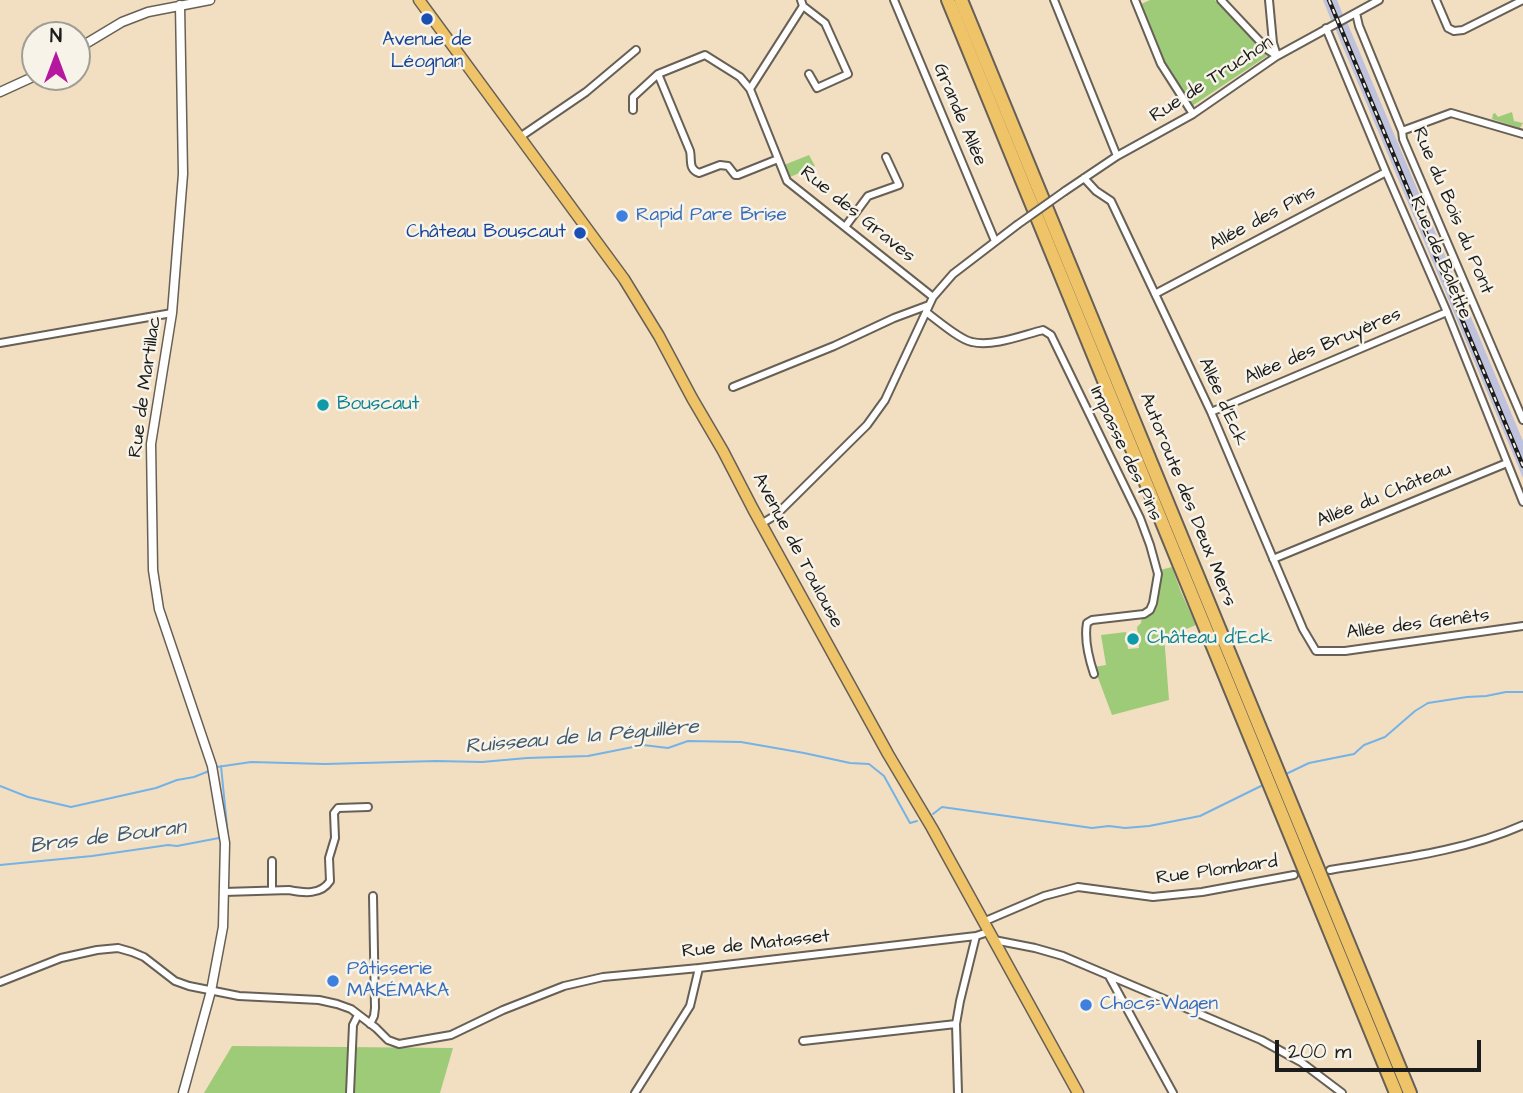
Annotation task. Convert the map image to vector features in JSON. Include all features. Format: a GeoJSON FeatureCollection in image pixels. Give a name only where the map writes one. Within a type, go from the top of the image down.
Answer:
{"type":"FeatureCollection","features":[{"type":"Feature","properties":{"kind":"highway","name":"Autoroute des Deux Mers"},"geometry":{"type":"LineString","coordinates":[[948,0],[1396,1093]]}},
{"type":"Feature","properties":{"kind":"highway","name":"Autoroute des Deux Mers"},"geometry":{"type":"LineString","coordinates":[[961,0],[1410,1093]]}},
{"type":"Feature","properties":{"kind":"main road","name":"Avenue de Toulouse"},"geometry":{"type":"LineString","coordinates":[[419,0],[624,279],[659,336],[881,742],[932,828],[1078,1093]]}},
{"type":"Feature","properties":{"kind":"street"},"geometry":{"type":"LineString","coordinates":[[91,41],[122,22],[148,12],[179,2],[210,0]]}},
{"type":"Feature","properties":{"kind":"street","name":"Grande Allée"},"geometry":{"type":"LineString","coordinates":[[894,0],[995,241]]}},
{"type":"Feature","properties":{"kind":"street"},"geometry":{"type":"LineString","coordinates":[[1054,0],[1117,156]]}},
{"type":"Feature","properties":{"kind":"street"},"geometry":{"type":"LineString","coordinates":[[1135,0],[1161,64],[1193,114]]}},
{"type":"Feature","properties":{"kind":"street"},"geometry":{"type":"LineString","coordinates":[[1220,0],[1277,56]]}},
{"type":"Feature","properties":{"kind":"street"},"geometry":{"type":"LineString","coordinates":[[1269,0],[1273,43],[1277,56]]}},
{"type":"Feature","properties":{"kind":"street","name":"Rue de Truchon"},"geometry":{"type":"LineString","coordinates":[[995,241],[1117,156],[1193,114],[1277,56],[1379,0]]}},
{"type":"Feature","properties":{"kind":"street"},"geometry":{"type":"LineString","coordinates":[[1436,0],[1447,28],[1454,30],[1463,30],[1522,1]]}},
{"type":"Feature","properties":{"kind":"street","name":"Rue de Martillac"},"geometry":{"type":"LineString","coordinates":[[179,2],[183,174],[173,313],[151,444],[153,570],[159,609],[212,766],[225,843],[223,928],[211,991],[183,1093]]}},
{"type":"Feature","properties":{"kind":"street"},"geometry":{"type":"LineString","coordinates":[[633,110],[633,97],[658,74],[705,55],[740,77],[751,89],[802,3],[825,23],[848,74],[817,88],[809,74]]}},
{"type":"Feature","properties":{"kind":"street","name":"Rue du Bois du Pont"},"geometry":{"type":"LineString","coordinates":[[1356,13],[1403,139],[1523,420]]}},
{"type":"Feature","properties":{"kind":"street","name":"Rue de Balette"},"geometry":{"type":"LineString","coordinates":[[1326,28],[1447,312],[1523,502]]}},
{"type":"Feature","properties":{"kind":"street"},"geometry":{"type":"LineString","coordinates":[[520,137],[586,92],[636,50]]}},
{"type":"Feature","properties":{"kind":"street"},"geometry":{"type":"LineString","coordinates":[[658,74],[690,151],[692,168],[695,171],[703,172],[723,165],[738,175],[778,159]]}},
{"type":"Feature","properties":{"kind":"street"},"geometry":{"type":"LineString","coordinates":[[0,92],[21,82]]}},
{"type":"Feature","properties":{"kind":"street","name":"Rue des Graves"},"geometry":{"type":"LineString","coordinates":[[751,89],[787,181],[933,297]]}},
{"type":"Feature","properties":{"kind":"street"},"geometry":{"type":"LineString","coordinates":[[1402,131],[1451,113],[1523,134]]}},
{"type":"Feature","properties":{"kind":"street"},"geometry":{"type":"LineString","coordinates":[[845,227],[868,196],[899,185],[886,157]]}},
{"type":"Feature","properties":{"kind":"street","name":"Allée des Pins"},"geometry":{"type":"LineString","coordinates":[[1155,294],[1386,172]]}},
{"type":"Feature","properties":{"kind":"street","name":"Allée d'Eck"},"geometry":{"type":"LineString","coordinates":[[1084,178],[1096,191],[1111,201],[1211,412],[1303,629],[1316,651]]}},
{"type":"Feature","properties":{"kind":"street"},"geometry":{"type":"LineString","coordinates":[[761,524],[776,515],[867,425],[885,400],[933,297],[953,274],[995,241]]}},
{"type":"Feature","properties":{"kind":"street"},"geometry":{"type":"LineString","coordinates":[[733,387],[834,346],[894,318],[928,308]]}},
{"type":"Feature","properties":{"kind":"street","name":"Impasse des Pins"},"geometry":{"type":"LineString","coordinates":[[928,308],[948,328],[971,342],[995,342],[1043,330],[1051,335],[1140,519],[1158,574],[1153,603],[1150,610],[1144,614],[1092,620],[1087,623],[1089,659],[1094,674]]}},
{"type":"Feature","properties":{"kind":"street","name":"Allée des Bruyères"},"geometry":{"type":"LineString","coordinates":[[1211,412],[1447,312]]}},
{"type":"Feature","properties":{"kind":"street"},"geometry":{"type":"LineString","coordinates":[[0,343],[173,313]]}},
{"type":"Feature","properties":{"kind":"street","name":"Allée du Château"},"geometry":{"type":"LineString","coordinates":[[1273,559],[1507,463]]}},
{"type":"Feature","properties":{"kind":"street","name":"Allée des Genêts"},"geometry":{"type":"LineString","coordinates":[[1316,651],[1345,651],[1523,626]]}},
{"type":"Feature","properties":{"kind":"street"},"geometry":{"type":"LineString","coordinates":[[224,892],[316,892],[327,886],[330,881],[330,858],[335,838],[334,813],[338,808],[369,807]]}},
{"type":"Feature","properties":{"kind":"street"},"geometry":{"type":"LineString","coordinates":[[1330,870],[1437,852],[1495,837],[1523,825]]}},
{"type":"Feature","properties":{"kind":"street"},"geometry":{"type":"LineString","coordinates":[[272,861],[272,890]]}},
{"type":"Feature","properties":{"kind":"street","name":"Rue Plombard"},"geometry":{"type":"LineString","coordinates":[[988,931],[1044,896],[1078,887],[1153,897],[1202,892],[1294,876]]}},
{"type":"Feature","properties":{"kind":"street"},"geometry":{"type":"LineString","coordinates":[[370,1024],[375,1008],[373,896]]}},
{"type":"Feature","properties":{"kind":"street"},"geometry":{"type":"LineString","coordinates":[[988,931],[1063,956],[1261,1040],[1301,1062],[1342,1093]]}},
{"type":"Feature","properties":{"kind":"street","name":"Rue de Matasset"},"geometry":{"type":"LineString","coordinates":[[0,982],[61,958],[118,948],[144,957],[175,981],[211,991],[239,996],[320,1000],[337,1004],[351,1010],[388,1040],[399,1044],[451,1035],[503,1010],[564,986],[603,977],[976,936],[988,931]]}},
{"type":"Feature","properties":{"kind":"street"},"geometry":{"type":"LineString","coordinates":[[958,1093],[956,1024],[976,936]]}},
{"type":"Feature","properties":{"kind":"street"},"geometry":{"type":"LineString","coordinates":[[635,1093],[690,1006],[699,968]]}},
{"type":"Feature","properties":{"kind":"street"},"geometry":{"type":"LineString","coordinates":[[1109,976],[1173,1093]]}},
{"type":"Feature","properties":{"kind":"street"},"geometry":{"type":"LineString","coordinates":[[351,1093],[354,1025],[358,1015]]}},
{"type":"Feature","properties":{"kind":"street"},"geometry":{"type":"LineString","coordinates":[[803,1041],[956,1024]]}},
{"type":"Feature","properties":{"kind":"shaded area"},"geometry":{"type":"Polygon","coordinates":[[[1323,0],[1337,0],[1343,15],[1331,20],[1323,0]]]}},
{"type":"Feature","properties":{"kind":"shaded area"},"geometry":{"type":"Polygon","coordinates":[[[1347,22],[1523,441],[1523,478],[1335,28],[1347,22]]]}},
{"type":"Feature","properties":{"kind":"green space"},"geometry":{"type":"Polygon","coordinates":[[[1150,0],[1215,0],[1267,56],[1192,106],[1162,61],[1139,5],[1150,0]]]}},
{"type":"Feature","properties":{"kind":"green space"},"geometry":{"type":"Polygon","coordinates":[[[1512,112],[1514,121],[1523,123],[1520,128],[1492,119],[1495,113],[1498,117],[1512,112]]]}},
{"type":"Feature","properties":{"kind":"green space"},"geometry":{"type":"Polygon","coordinates":[[[809,155],[815,166],[788,178],[784,165],[809,155]]]}},
{"type":"Feature","properties":{"kind":"green space"},"geometry":{"type":"Polygon","coordinates":[[[1172,567],[1196,625],[1164,635],[1169,700],[1112,715],[1094,667],[1106,665],[1101,635],[1126,632],[1128,649],[1139,648],[1137,627],[1142,616],[1153,611],[1160,570],[1172,567]]]}},
{"type":"Feature","properties":{"kind":"green space"},"geometry":{"type":"Polygon","coordinates":[[[232,1046],[453,1048],[440,1093],[204,1093],[232,1046]]]}},
{"type":"Feature","properties":{"kind":"waterway","name":"Ruisseau de la Péguillère"},"geometry":{"type":"LineString","coordinates":[[1286,774],[1309,763],[1354,754],[1364,745],[1385,737],[1428,703],[1523,692]]}},
{"type":"Feature","properties":{"kind":"waterway","name":"Ruisseau de la Péguillère"},"geometry":{"type":"LineString","coordinates":[[217,767],[251,762],[482,762],[588,756],[643,745],[668,748],[688,741],[741,742],[850,763],[869,764],[884,776],[910,823],[917,821]]}},
{"type":"Feature","properties":{"kind":"waterway","name":"Bras de Bouran"},"geometry":{"type":"LineString","coordinates":[[221,766],[228,836]]}},
{"type":"Feature","properties":{"kind":"waterway","name":"Ruisseau de la Péguillère"},"geometry":{"type":"LineString","coordinates":[[0,786],[28,797],[71,807],[156,788],[209,771]]}},
{"type":"Feature","properties":{"kind":"waterway","name":"Ruisseau de la Péguillère"},"geometry":{"type":"LineString","coordinates":[[933,814],[942,807],[1092,828],[1149,826],[1200,816],[1261,786]]}},
{"type":"Feature","properties":{"kind":"waterway","name":"Bras de Bouran"},"geometry":{"type":"LineString","coordinates":[[0,865],[177,846],[219,838]]}},
{"type":"Feature","properties":{"kind":"railway"},"geometry":{"type":"LineString","coordinates":[[1329,0],[1523,466]]}},
{"type":"Feature","properties":{"kind":"place","name":"Avenue de Léognan"},"geometry":{"type":"Point","coordinates":[427,19]}},
{"type":"Feature","properties":{"kind":"place","name":"Rapid Pare Brise"},"geometry":{"type":"Point","coordinates":[622,216]}},
{"type":"Feature","properties":{"kind":"place","name":"Château Bouscaut"},"geometry":{"type":"Point","coordinates":[580,233]}},
{"type":"Feature","properties":{"kind":"place","name":"Bouscaut"},"geometry":{"type":"Point","coordinates":[323,405]}},
{"type":"Feature","properties":{"kind":"place","name":"Château d'Eck"},"geometry":{"type":"Point","coordinates":[1133,639]}},
{"type":"Feature","properties":{"kind":"place","name":"Pâtisserie MAKÉMAKA"},"geometry":{"type":"Point","coordinates":[333,981]}},
{"type":"Feature","properties":{"kind":"place","name":"Chocs-Wagen"},"geometry":{"type":"Point","coordinates":[1086,1005]}}]}
